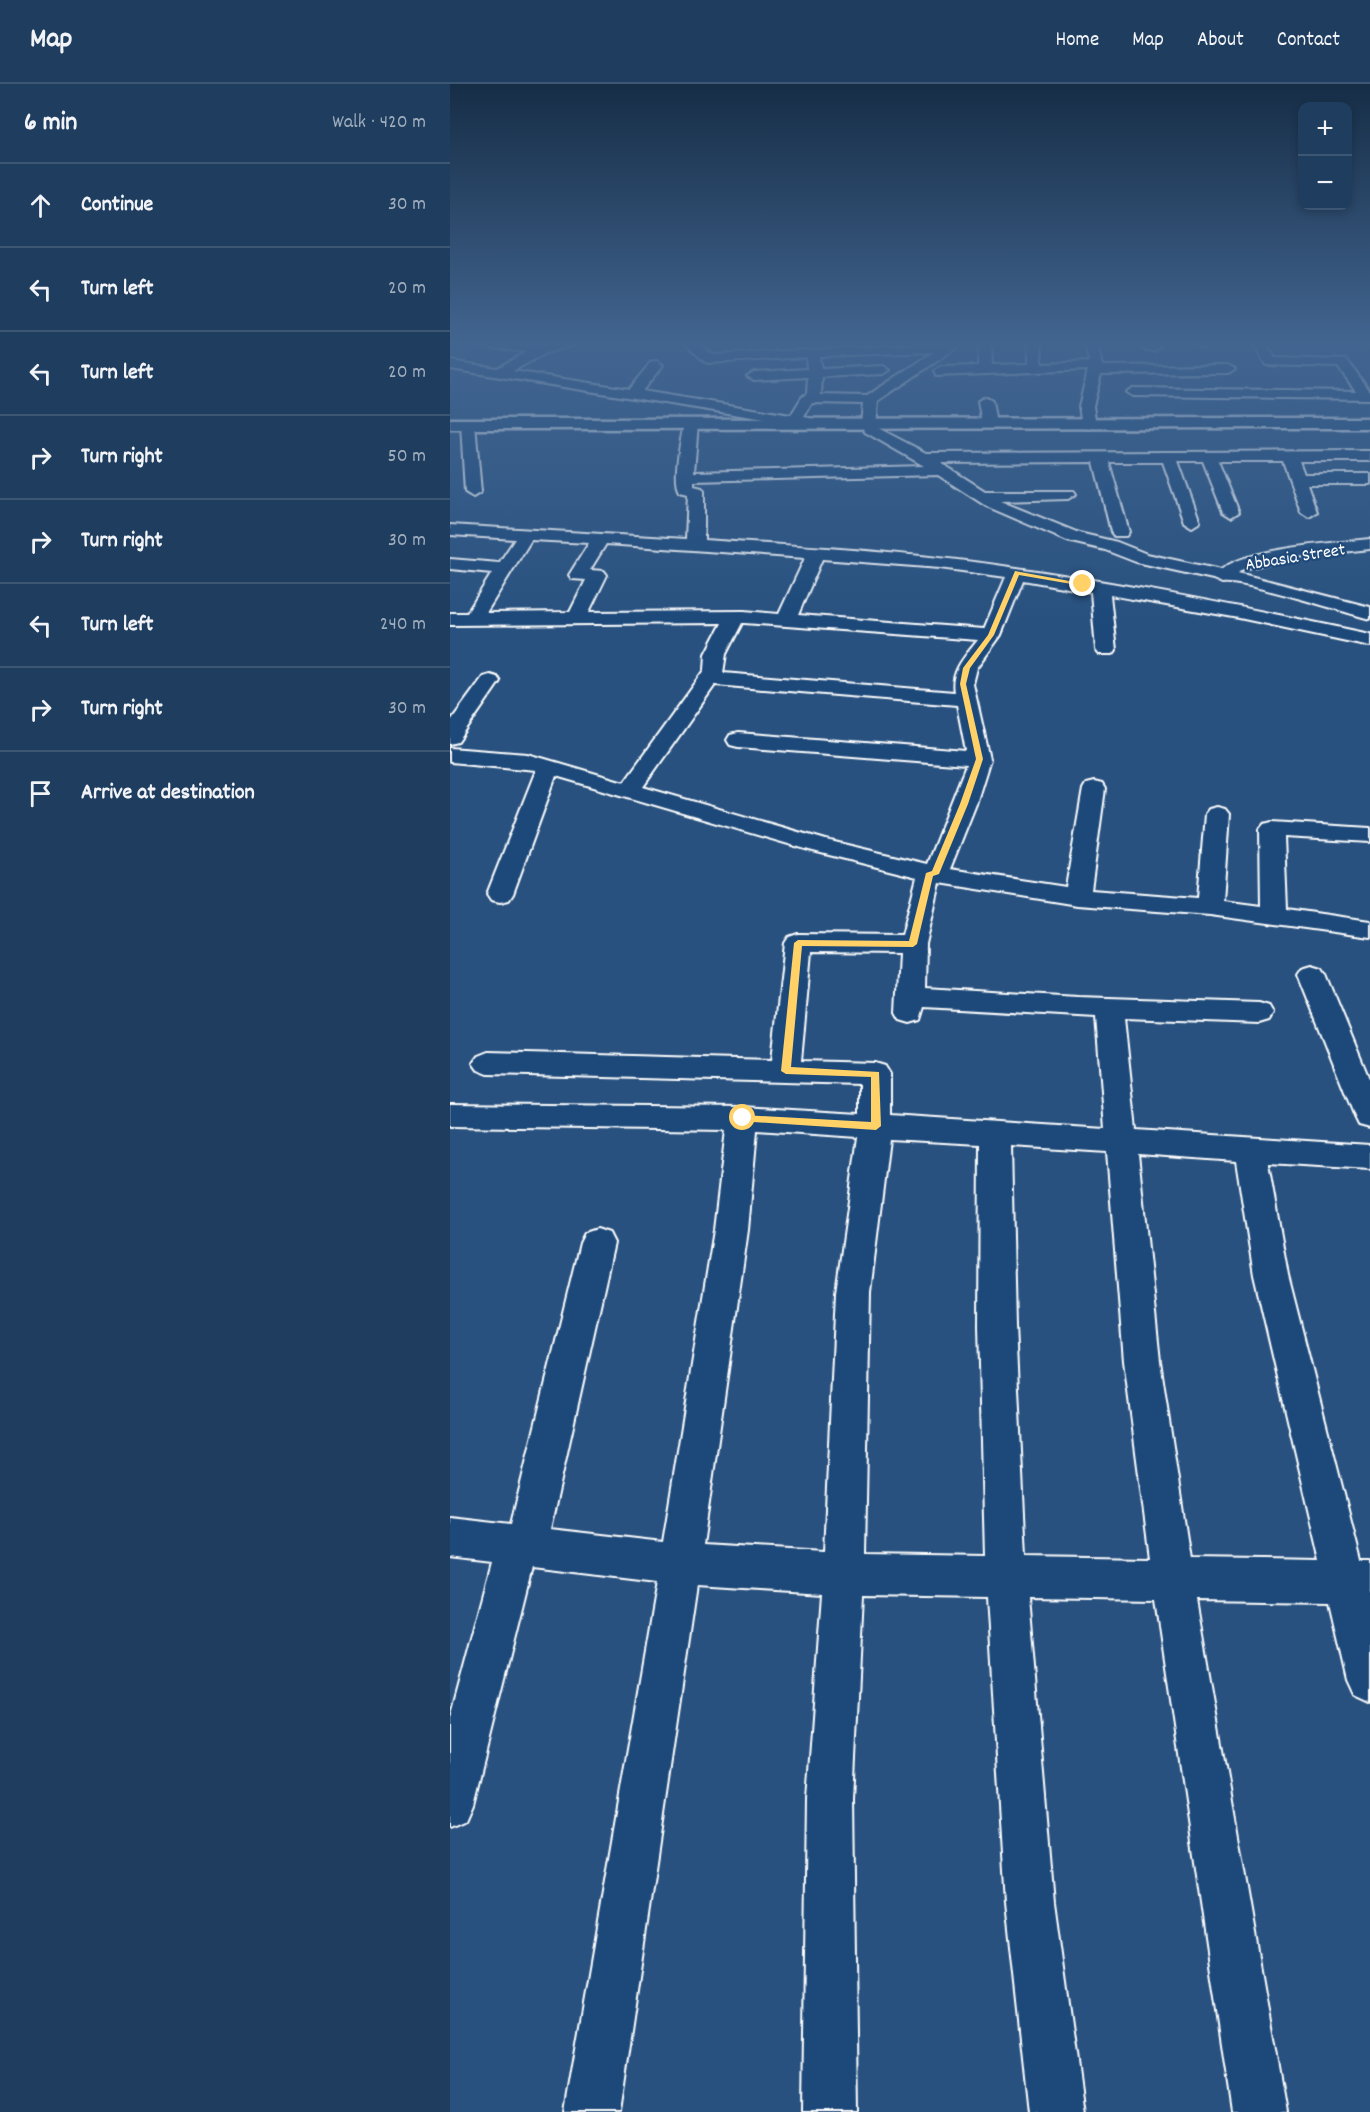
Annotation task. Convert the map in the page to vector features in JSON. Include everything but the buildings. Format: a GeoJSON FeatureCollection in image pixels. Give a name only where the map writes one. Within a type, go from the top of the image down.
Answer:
{"type":"FeatureCollection","features":[{"type":"Feature","properties":{"kind":"street"},"geometry":{"type":"LineString","coordinates":[[469,437],[473,492]]}},
{"type":"Feature","properties":{"kind":"street"},"geometry":{"type":"LineString","coordinates":[[689,437],[685,456],[685,477],[686,489],[696,491],[695,544]]}},
{"type":"Feature","properties":{"kind":"street"},"geometry":{"type":"LineString","coordinates":[[880,437],[923,459],[992,503],[1072,537],[1111,546],[1142,558],[1370,613]]}},
{"type":"Feature","properties":{"kind":"street"},"geometry":{"type":"LineString","coordinates":[[1289,456],[1309,512]]}},
{"type":"Feature","properties":{"kind":"street"},"geometry":{"type":"LineString","coordinates":[[923,459],[1370,456]]}},
{"type":"Feature","properties":{"kind":"street"},"geometry":{"type":"LineString","coordinates":[[1100,457],[1120,532]]}},
{"type":"Feature","properties":{"kind":"street"},"geometry":{"type":"LineString","coordinates":[[1169,457],[1192,522]]}},
{"type":"Feature","properties":{"kind":"street"},"geometry":{"type":"LineString","coordinates":[[1209,457],[1231,512]]}},
{"type":"Feature","properties":{"kind":"street"},"geometry":{"type":"LineString","coordinates":[[685,477],[940,470]]}},
{"type":"Feature","properties":{"kind":"street"},"geometry":{"type":"LineString","coordinates":[[1297,479],[1370,479]]}},
{"type":"Feature","properties":{"kind":"street"},"geometry":{"type":"LineString","coordinates":[[980,496],[1068,494]]}},
{"type":"Feature","properties":{"kind":"street"},"geometry":{"type":"LineString","coordinates":[[450,530],[695,544],[940,563],[1100,587],[1370,640]]}},
{"type":"Feature","properties":{"kind":"street"},"geometry":{"type":"LineString","coordinates":[[472,620],[525,536]]}},
{"type":"Feature","properties":{"kind":"street"},"geometry":{"type":"LineString","coordinates":[[576,620],[598,575],[578,575],[600,540]]}},
{"type":"Feature","properties":{"kind":"street","name":"Abbasia Street"},"geometry":{"type":"LineString","coordinates":[[1205,606],[1224,576],[1237,565],[1296,552],[1370,544]]}},
{"type":"Feature","properties":{"kind":"street"},"geometry":{"type":"LineString","coordinates":[[786,620],[816,553]]}},
{"type":"Feature","properties":{"kind":"street"},"geometry":{"type":"LineString","coordinates":[[450,564],[504,569]]}},
{"type":"Feature","properties":{"kind":"street"},"geometry":{"type":"LineString","coordinates":[[1017,573],[991,635],[967,668],[963,684],[979,759],[964,804],[932,873],[913,944],[910,1005],[1259,1013]]}},
{"type":"Feature","properties":{"kind":"street"},"geometry":{"type":"LineString","coordinates":[[1100,587],[1106,650]]}},
{"type":"Feature","properties":{"kind":"street"},"geometry":{"type":"LineString","coordinates":[[629,791],[716,670],[716,654],[735,617]]}},
{"type":"Feature","properties":{"kind":"street"},"geometry":{"type":"LineString","coordinates":[[450,620],[735,617],[991,635]]}},
{"type":"Feature","properties":{"kind":"street"},"geometry":{"type":"LineString","coordinates":[[710,678],[966,699]]}},
{"type":"Feature","properties":{"kind":"street"},"geometry":{"type":"LineString","coordinates":[[450,737],[490,681]]}},
{"type":"Feature","properties":{"kind":"street"},"geometry":{"type":"LineString","coordinates":[[738,740],[979,759]]}},
{"type":"Feature","properties":{"kind":"street"},"geometry":{"type":"LineString","coordinates":[[450,755],[528,761],[818,845],[932,873],[1077,897],[1210,907],[1370,929]]}},
{"type":"Feature","properties":{"kind":"street"},"geometry":{"type":"LineString","coordinates":[[500,894],[548,766]]}},
{"type":"Feature","properties":{"kind":"street"},"geometry":{"type":"LineString","coordinates":[[1077,897],[1094,789]]}},
{"type":"Feature","properties":{"kind":"street"},"geometry":{"type":"LineString","coordinates":[[1210,907],[1217,814]]}},
{"type":"Feature","properties":{"kind":"street"},"geometry":{"type":"LineString","coordinates":[[1274,915],[1272,829],[1370,835]]}},
{"type":"Feature","properties":{"kind":"street"},"geometry":{"type":"LineString","coordinates":[[786,1071],[798,943],[913,944]]}},
{"type":"Feature","properties":{"kind":"street"},"geometry":{"type":"LineString","coordinates":[[1312,974],[1370,1117]]}},
{"type":"Feature","properties":{"kind":"street"},"geometry":{"type":"LineString","coordinates":[[1109,1008],[1142,1361],[1173,1579],[1259,2112]]}},
{"type":"Feature","properties":{"kind":"street"},"geometry":{"type":"LineString","coordinates":[[488,1063],[875,1074],[876,1126],[853,1292],[844,1574],[830,1799],[830,2112]]}},
{"type":"Feature","properties":{"kind":"street"},"geometry":{"type":"LineString","coordinates":[[450,1115],[743,1118],[1370,1157]]}},
{"type":"Feature","properties":{"kind":"street"},"geometry":{"type":"LineString","coordinates":[[592,2112],[731,1230],[743,1118]]}},
{"type":"Feature","properties":{"kind":"street"},"geometry":{"type":"LineString","coordinates":[[995,1134],[995,1255],[1006,1577],[1030,1902],[1056,2112]]}},
{"type":"Feature","properties":{"kind":"street"},"geometry":{"type":"LineString","coordinates":[[1250,1150],[1271,1275],[1358,1583],[1370,1680]]}},
{"type":"Feature","properties":{"kind":"street"},"geometry":{"type":"LineString","coordinates":[[450,1804],[521,1546],[597,1243]]}},
{"type":"Feature","properties":{"kind":"street"},"geometry":{"type":"LineString","coordinates":[[450,1538],[680,1564],[844,1574],[1358,1583]]}},
{"type":"Feature","properties":{"kind":"route"},"geometry":{"type":"LineString","coordinates":[[743,1118],[876,1126],[875,1074],[786,1071],[798,943],[913,944],[930,873],[935,874],[964,804],[979,759],[963,684],[967,668],[991,635],[1017,573],[1083,584]]}}]}
